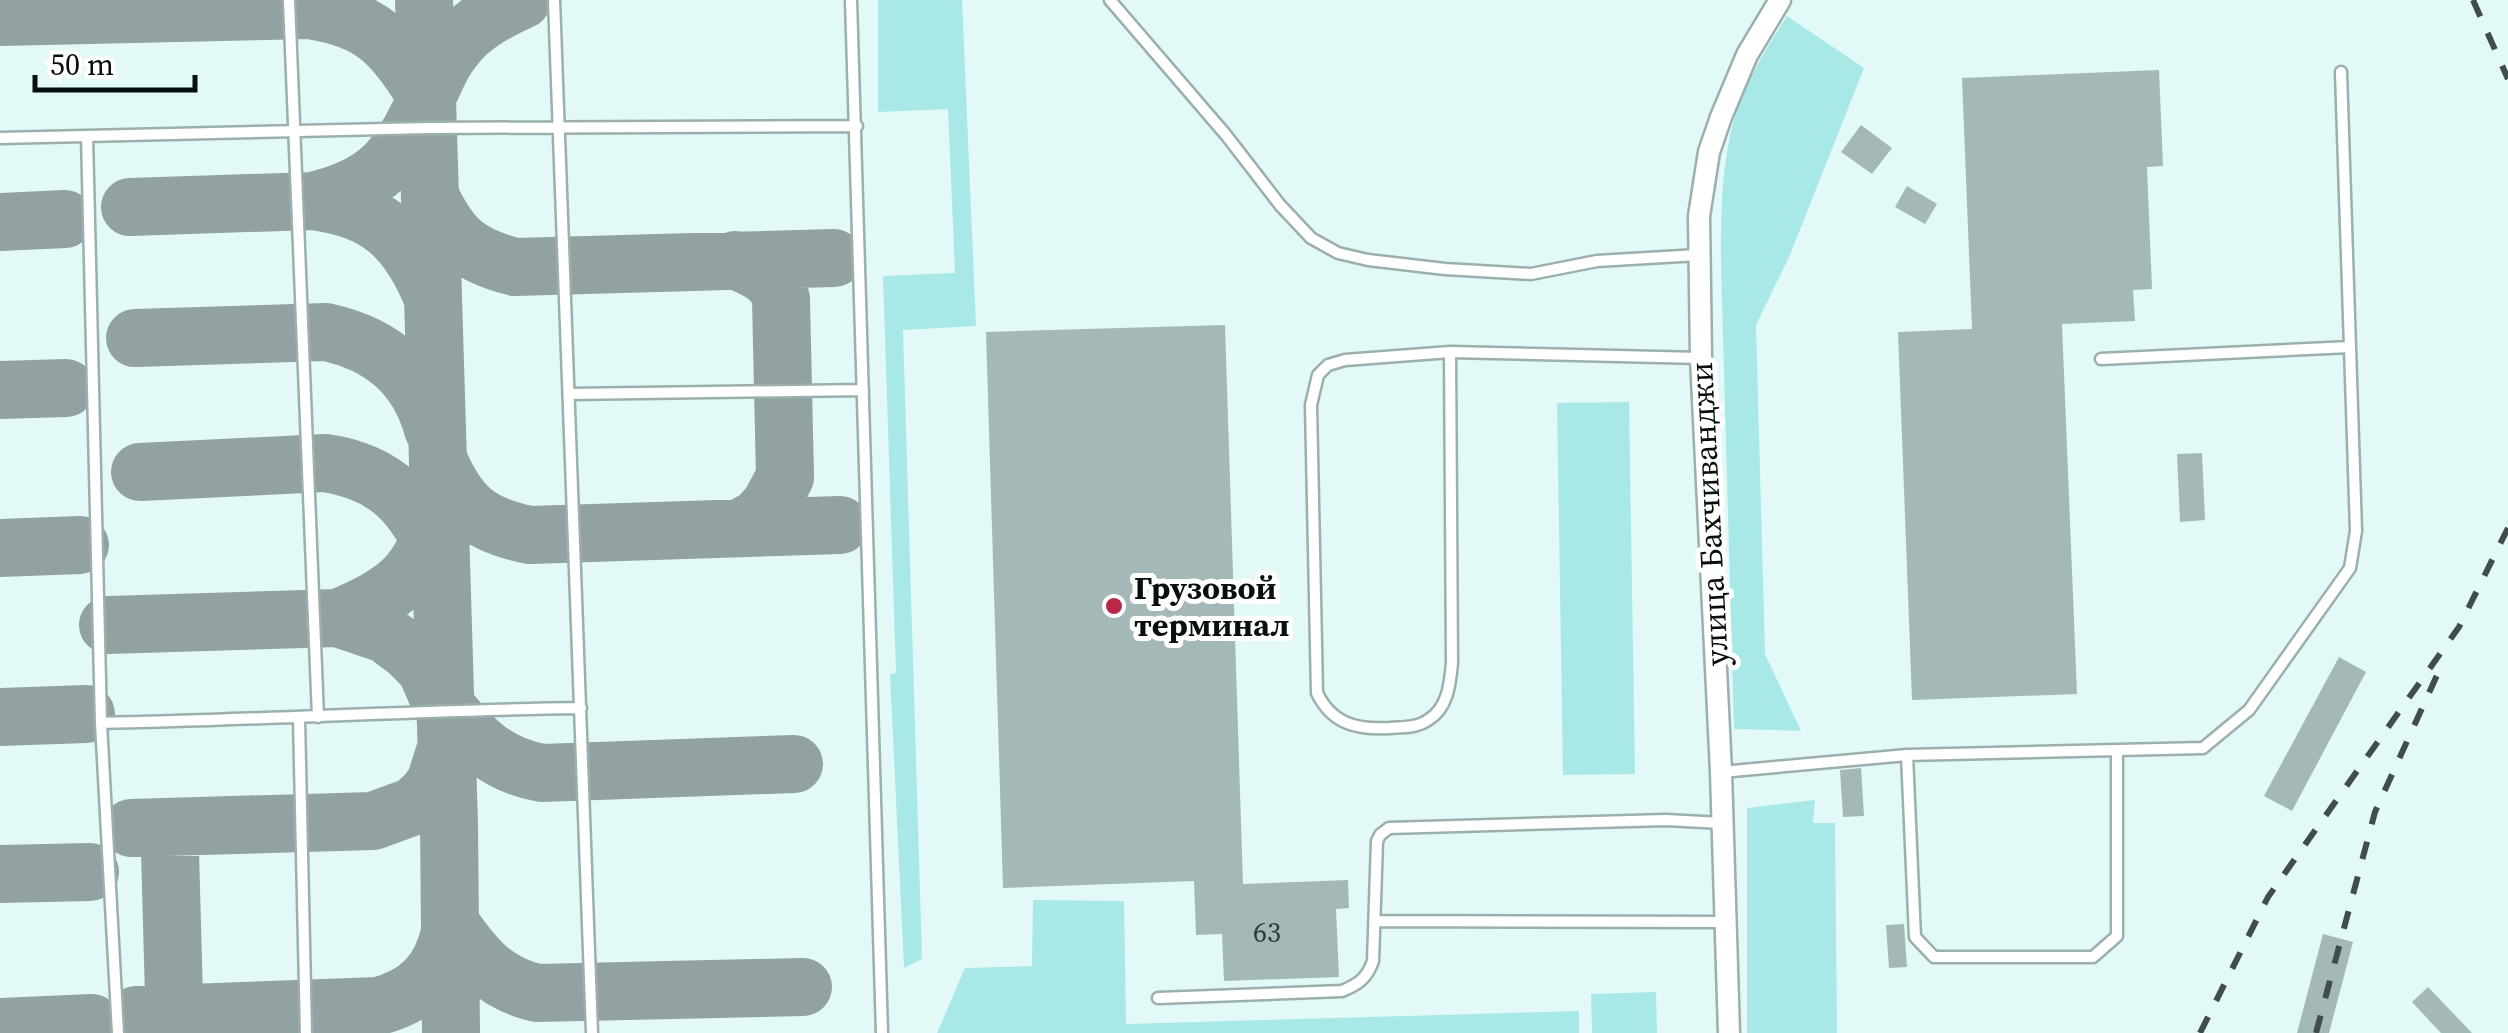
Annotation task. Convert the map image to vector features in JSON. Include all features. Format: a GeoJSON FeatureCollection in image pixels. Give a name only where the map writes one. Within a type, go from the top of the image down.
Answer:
{"type":"FeatureCollection","features":[{"type":"Feature","properties":{"kind":"street","name":"улица Бахчиванджи"},"geometry":{"type":"LineString","coordinates":[[1729,1033],[1722,772],[1698,255],[1702,186],[1709,152],[1734,82],[1772,3]]}},
{"type":"Feature","properties":{"kind":"lane"},"geometry":{"type":"LineString","coordinates":[[289,0],[318,718]]}},
{"type":"Feature","properties":{"kind":"lane"},"geometry":{"type":"LineString","coordinates":[[554,0],[592,1033]]}},
{"type":"Feature","properties":{"kind":"lane"},"geometry":{"type":"LineString","coordinates":[[852,0],[882,1033]]}},
{"type":"Feature","properties":{"kind":"lane"},"geometry":{"type":"LineString","coordinates":[[1110,0],[1226,135],[1280,205],[1311,238],[1338,252],[1368,260],[1445,269],[1531,274],[1598,261],[1698,255]]}},
{"type":"Feature","properties":{"kind":"lane"},"geometry":{"type":"LineString","coordinates":[[1722,772],[1907,756],[2203,748],[2249,710],[2350,568],[2356,531],[2341,72]]}},
{"type":"Feature","properties":{"kind":"lane"},"geometry":{"type":"LineString","coordinates":[[0,138],[560,127],[857,126]]}},
{"type":"Feature","properties":{"kind":"lane"},"geometry":{"type":"LineString","coordinates":[[87,136],[102,724],[118,1033]]}},
{"type":"Feature","properties":{"kind":"lane"},"geometry":{"type":"LineString","coordinates":[[2101,359],[2350,346]]}},
{"type":"Feature","properties":{"kind":"lane"},"geometry":{"type":"LineString","coordinates":[[1450,352],[1450,691],[1428,720],[1411,727],[1364,730],[1338,720],[1324,709],[1317,693],[1311,405],[1318,375],[1328,365],[1345,360],[1450,352],[1701,358]]}},
{"type":"Feature","properties":{"kind":"lane"},"geometry":{"type":"LineString","coordinates":[[570,394],[863,390]]}},
{"type":"Feature","properties":{"kind":"lane"},"geometry":{"type":"LineString","coordinates":[[102,724],[581,708]]}},
{"type":"Feature","properties":{"kind":"lane"},"geometry":{"type":"LineString","coordinates":[[300,718],[306,1033]]}},
{"type":"Feature","properties":{"kind":"lane"},"geometry":{"type":"LineString","coordinates":[[1907,756],[1915,937],[1934,958],[2094,957],[2117,936],[2117,750]]}},
{"type":"Feature","properties":{"kind":"lane"},"geometry":{"type":"LineString","coordinates":[[1158,998],[1342,991],[1358,984],[1368,974],[1376,948],[1376,842],[1389,828],[1648,820],[1723,823]]}},
{"type":"Feature","properties":{"kind":"lane"},"geometry":{"type":"LineString","coordinates":[[1375,921],[1726,922]]}},
{"type":"Feature","properties":{"kind":"shaded area"},"geometry":{"type":"Polygon","coordinates":[[[878,0],[962,0],[976,326],[903,330],[922,959],[904,968],[890,674],[896,673],[883,276],[955,273],[948,109],[878,112],[878,0]]]}},
{"type":"Feature","properties":{"kind":"shaded area"},"geometry":{"type":"Polygon","coordinates":[[[1787,16],[1864,68],[1790,255],[1756,325],[1765,654],[1801,731],[1734,729],[1721,265],[1723,184],[1733,123],[1749,81],[1787,16]]]}},
{"type":"Feature","properties":{"kind":"shaded area"},"geometry":{"type":"Polygon","coordinates":[[[1629,402],[1635,774],[1563,775],[1557,403],[1629,402]]]}},
{"type":"Feature","properties":{"kind":"shaded area"},"geometry":{"type":"Polygon","coordinates":[[[1815,800],[1813,823],[1835,823],[1837,1033],[1747,1033],[1747,808],[1815,800]]]}},
{"type":"Feature","properties":{"kind":"shaded area"},"geometry":{"type":"Polygon","coordinates":[[[1033,900],[1124,901],[1126,1024],[1579,1011],[1579,1033],[937,1033],[965,968],[1032,966],[1033,900]]]}},
{"type":"Feature","properties":{"kind":"shaded area"},"geometry":{"type":"Polygon","coordinates":[[[1656,992],[1657,1033],[1592,1033],[1591,994],[1656,992]]]}},
{"type":"Feature","properties":{"kind":"building"},"geometry":{"type":"Polygon","coordinates":[[[2159,70],[2163,166],[2147,167],[2152,289],[2133,290],[2135,321],[2062,324],[2077,694],[1912,700],[1898,332],[1972,329],[1962,78],[2159,70]]]}},
{"type":"Feature","properties":{"kind":"building"},"geometry":{"type":"Polygon","coordinates":[[[1861,125],[1892,148],[1872,174],[1841,152],[1861,125]]]}},
{"type":"Feature","properties":{"kind":"building"},"geometry":{"type":"Polygon","coordinates":[[[1907,186],[1937,204],[1925,224],[1895,207],[1907,186]]]}},
{"type":"Feature","properties":{"kind":"building","name":"Грузовой терминал"},"geometry":{"type":"Polygon","coordinates":[[[1225,325],[1243,884],[1348,880],[1349,908],[1336,909],[1339,977],[1224,981],[1222,934],[1196,935],[1194,881],[1003,888],[986,332],[1225,325]]]}},
{"type":"Feature","properties":{"kind":"building"},"geometry":{"type":"Polygon","coordinates":[[[2202,453],[2205,520],[2180,522],[2177,454],[2202,453]]]}},
{"type":"Feature","properties":{"kind":"building"},"geometry":{"type":"Polygon","coordinates":[[[2339,657],[2366,672],[2292,811],[2264,796],[2339,657]]]}},
{"type":"Feature","properties":{"kind":"building"},"geometry":{"type":"Polygon","coordinates":[[[1861,768],[1864,816],[1843,817],[1840,770],[1861,768]]]}},
{"type":"Feature","properties":{"kind":"building"},"geometry":{"type":"Polygon","coordinates":[[[1904,924],[1907,967],[1889,968],[1886,925],[1904,924]]]}},
{"type":"Feature","properties":{"kind":"building"},"geometry":{"type":"Polygon","coordinates":[[[2323,934],[2353,942],[2329,1033],[2297,1033],[2323,934]]]}},
{"type":"Feature","properties":{"kind":"building"},"geometry":{"type":"Polygon","coordinates":[[[2428,987],[2472,1033],[2441,1033],[2412,1002],[2428,987]]]}},
{"type":"Feature","properties":{"kind":"taxiway"},"geometry":{"type":"LineString","coordinates":[[0,17],[309,10],[345,0]]}},
{"type":"Feature","properties":{"kind":"taxiway"},"geometry":{"type":"LineString","coordinates":[[424,0],[449,825],[451,1033]]}},
{"type":"Feature","properties":{"kind":"taxiway"},"geometry":{"type":"LineString","coordinates":[[312,201],[355,187],[384,166],[407,137],[442,66],[460,40],[484,20],[522,0]]}},
{"type":"Feature","properties":{"kind":"taxiway"},"geometry":{"type":"LineString","coordinates":[[309,10],[350,20],[379,37],[403,62],[427,97]]}},
{"type":"Feature","properties":{"kind":"taxiway"},"geometry":{"type":"LineString","coordinates":[[430,196],[463,243],[485,257],[515,267],[834,258]]}},
{"type":"Feature","properties":{"kind":"taxiway"},"geometry":{"type":"LineString","coordinates":[[130,207],[312,201],[335,205],[387,229],[412,257],[432,296]]}},
{"type":"Feature","properties":{"kind":"taxiway"},"geometry":{"type":"LineString","coordinates":[[0,222],[65,219]]}},
{"type":"Feature","properties":{"kind":"taxiway"},"geometry":{"type":"LineString","coordinates":[[735,260],[770,279],[781,299],[785,477],[770,505],[758,518],[740,528]]}},
{"type":"Feature","properties":{"kind":"taxiway"},"geometry":{"type":"LineString","coordinates":[[135,338],[326,332],[346,337],[380,353],[407,377],[418,392],[433,429]]}},
{"type":"Feature","properties":{"kind":"taxiway"},"geometry":{"type":"LineString","coordinates":[[0,390],[66,388]]}},
{"type":"Feature","properties":{"kind":"taxiway"},"geometry":{"type":"LineString","coordinates":[[438,459],[454,490],[472,511],[497,526],[530,535],[840,525]]}},
{"type":"Feature","properties":{"kind":"taxiway"},"geometry":{"type":"LineString","coordinates":[[140,472],[325,463],[347,468],[383,483],[397,495],[421,524],[440,561]]}},
{"type":"Feature","properties":{"kind":"taxiway"},"geometry":{"type":"LineString","coordinates":[[338,618],[403,581],[423,555],[438,516]]}},
{"type":"Feature","properties":{"kind":"taxiway"},"geometry":{"type":"LineString","coordinates":[[0,548],[80,545]]}},
{"type":"Feature","properties":{"kind":"taxiway"},"geometry":{"type":"LineString","coordinates":[[108,625],[338,618],[385,634],[408,651],[426,669],[444,711]]}},
{"type":"Feature","properties":{"kind":"taxiway"},"geometry":{"type":"LineString","coordinates":[[446,706],[487,750],[512,764],[542,773],[794,764]]}},
{"type":"Feature","properties":{"kind":"taxiway"},"geometry":{"type":"LineString","coordinates":[[0,717],[86,714]]}},
{"type":"Feature","properties":{"kind":"taxiway"},"geometry":{"type":"LineString","coordinates":[[131,828],[373,821],[414,806],[426,795],[435,783],[447,745]]}},
{"type":"Feature","properties":{"kind":"taxiway"},"geometry":{"type":"LineString","coordinates":[[175,1033],[170,852],[174,839],[189,827]]}},
{"type":"Feature","properties":{"kind":"taxiway"},"geometry":{"type":"LineString","coordinates":[[0,874],[90,872]]}},
{"type":"Feature","properties":{"kind":"taxiway"},"geometry":{"type":"LineString","coordinates":[[450,923],[497,976],[537,993],[803,987]]}},
{"type":"Feature","properties":{"kind":"taxiway"},"geometry":{"type":"LineString","coordinates":[[136,1015],[379,1006],[406,996],[426,980],[441,959],[450,932]]}},
{"type":"Feature","properties":{"kind":"taxiway"},"geometry":{"type":"LineString","coordinates":[[0,1027],[92,1023]]}},
{"type":"Feature","properties":{"kind":"railway"},"geometry":{"type":"LineString","coordinates":[[2473,0],[2508,79]]}},
{"type":"Feature","properties":{"kind":"railway"},"geometry":{"type":"LineString","coordinates":[[2200,1033],[2268,897],[2459,627],[2508,528]]}},
{"type":"Feature","properties":{"kind":"railway"},"geometry":{"type":"LineString","coordinates":[[2316,1033],[2375,812],[2438,673]]}},
{"type":"Feature","properties":{"kind":"place","name":"Грузовой терминал"},"geometry":{"type":"Point","coordinates":[1114,606]}}]}
